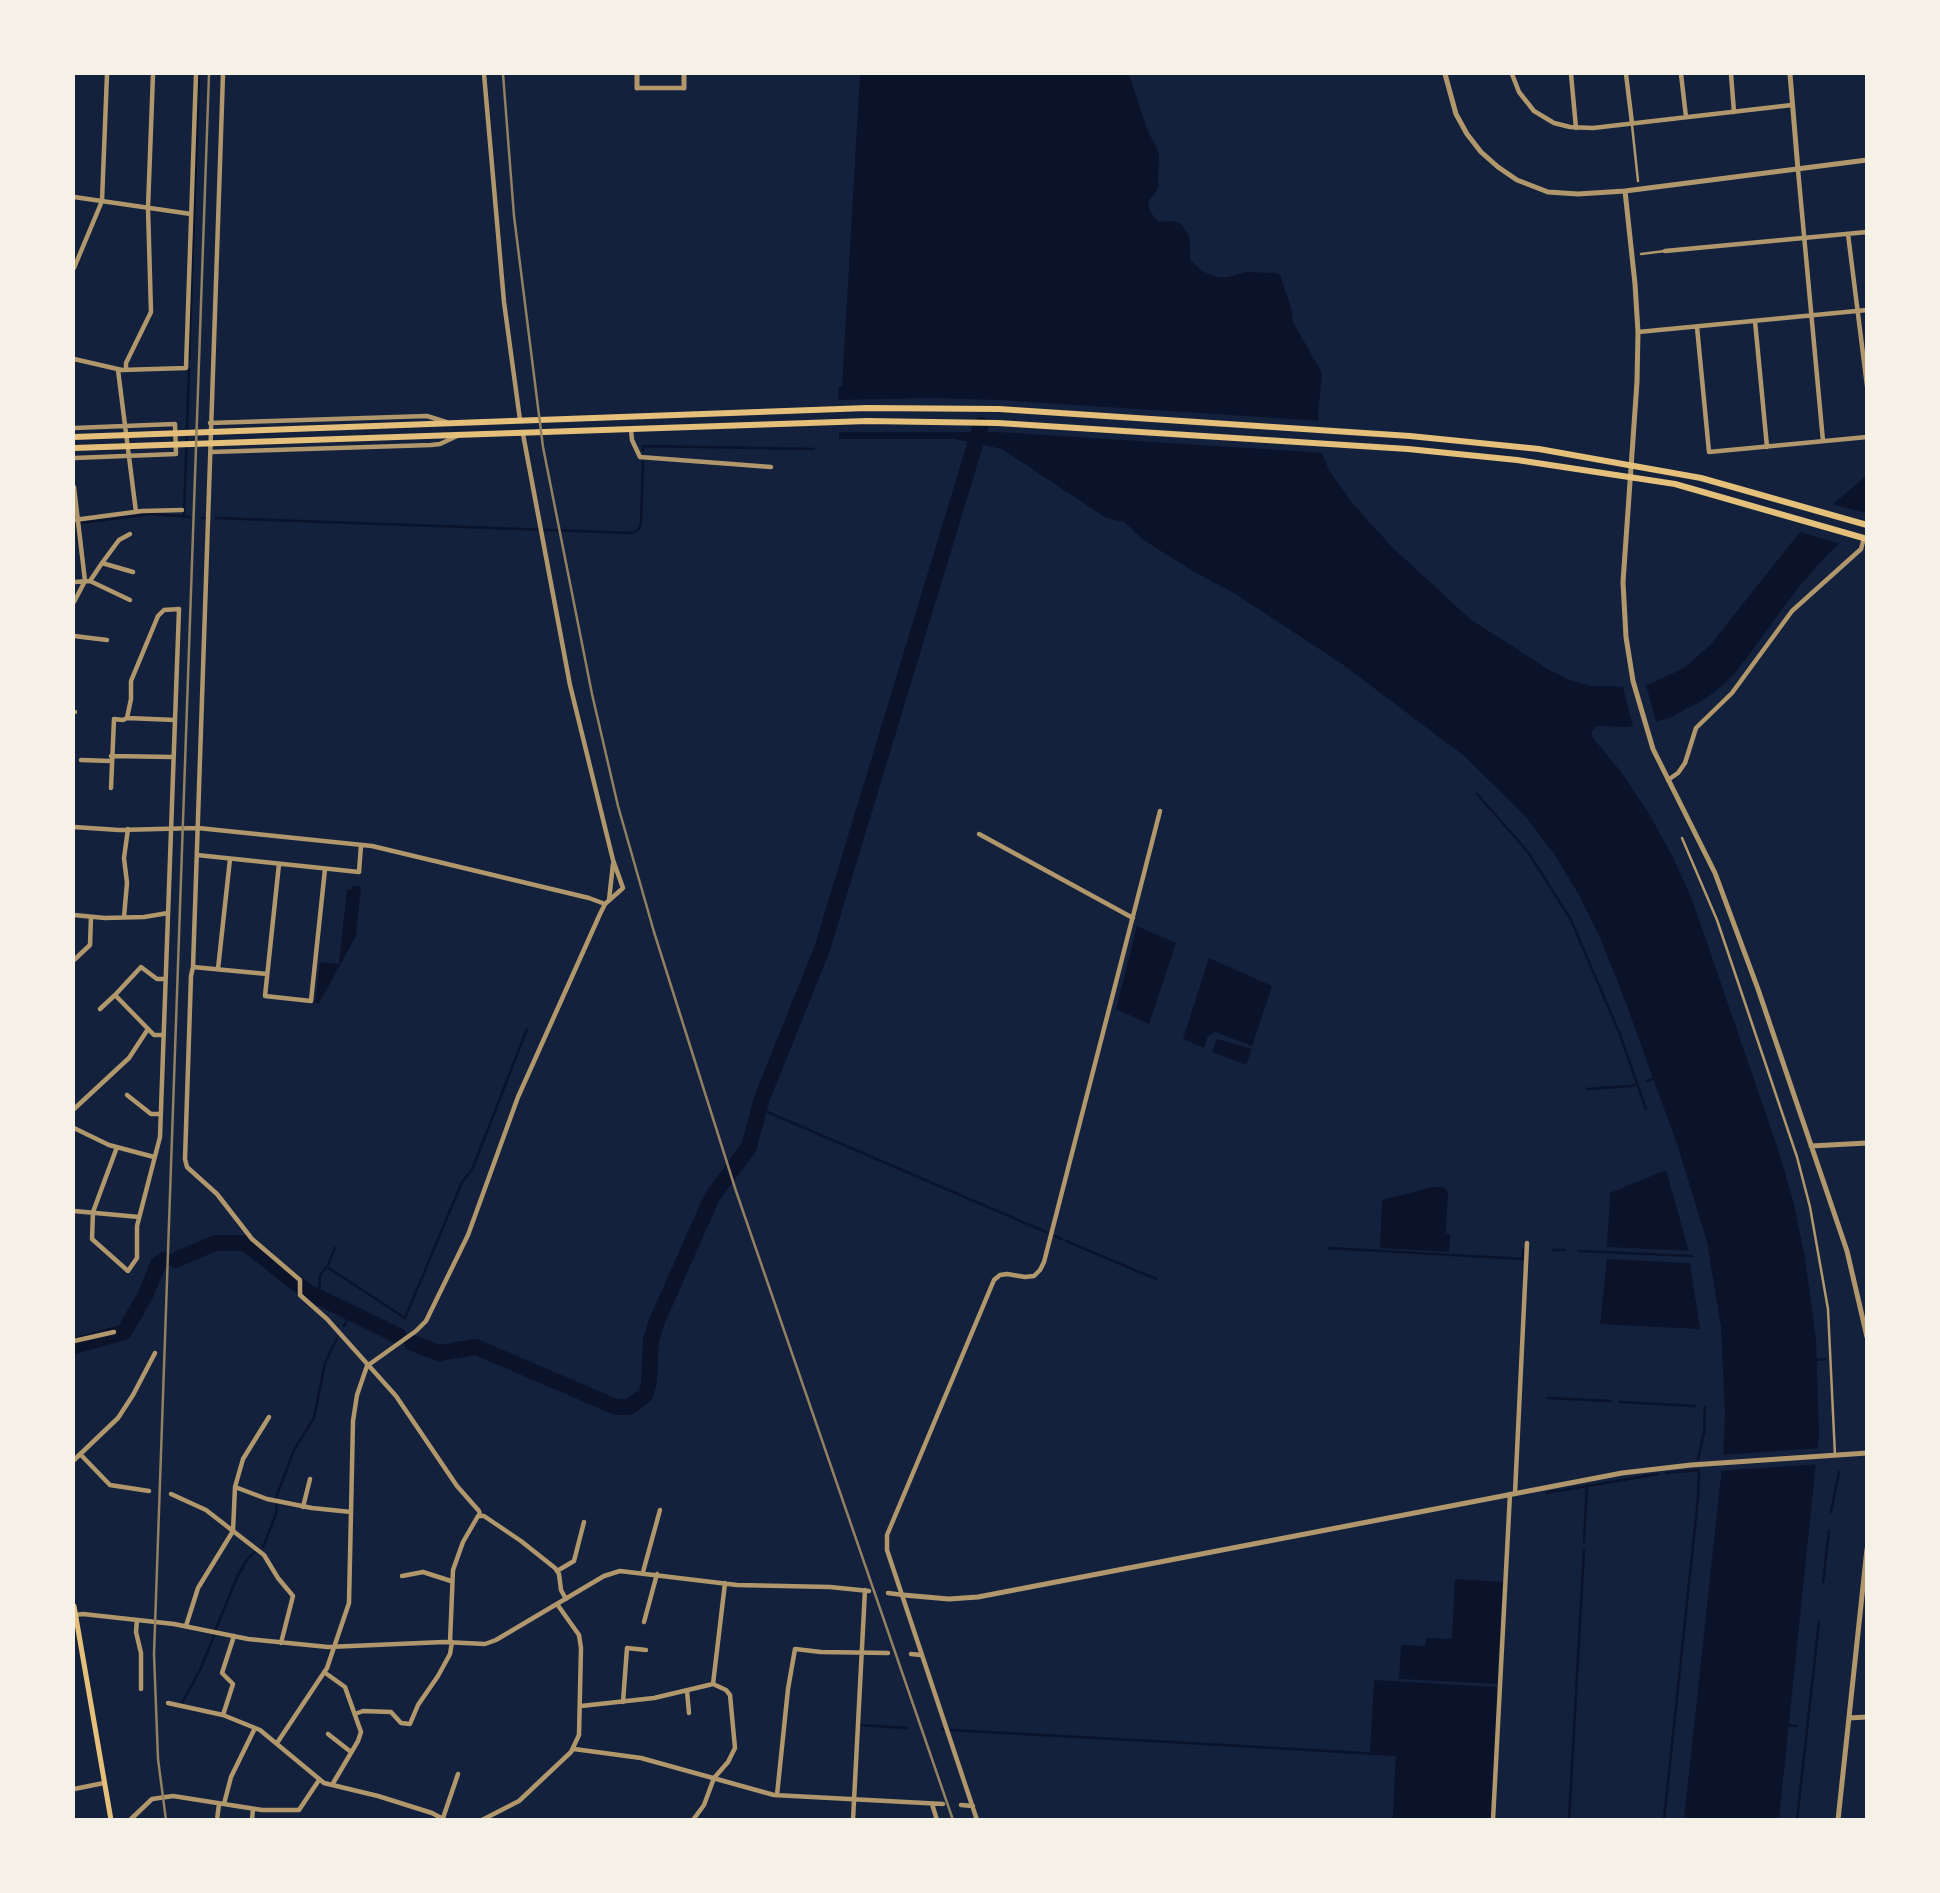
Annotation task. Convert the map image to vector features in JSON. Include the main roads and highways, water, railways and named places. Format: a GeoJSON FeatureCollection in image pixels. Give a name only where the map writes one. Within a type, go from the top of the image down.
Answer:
{"type":"FeatureCollection","features":[{"type":"Feature","properties":{"kind":"main road"},"geometry":{"type":"LineString","coordinates":[[74,437],[834,409],[999,409],[1488,443],[1631,464],[1719,482],[1867,525]]}},
{"type":"Feature","properties":{"kind":"main road"},"geometry":{"type":"LineString","coordinates":[[824,410],[825,423]]}},
{"type":"Feature","properties":{"kind":"main road"},"geometry":{"type":"LineString","coordinates":[[619,417],[620,430]]}},
{"type":"Feature","properties":{"kind":"main road"},"geometry":{"type":"LineString","coordinates":[[74,448],[825,423],[998,423],[1490,457],[1630,476],[1711,493],[1863,538]]}},
{"type":"Feature","properties":{"kind":"main road"},"geometry":{"type":"LineString","coordinates":[[74,1606],[109,1819]]}},
{"type":"Feature","properties":{"kind":"water"},"geometry":{"type":"Polygon","coordinates":[[[860,74],[1129,74],[1147,129],[1159,153],[1158,189],[1148,202],[1150,211],[1158,222],[1172,221],[1181,224],[1189,235],[1191,261],[1202,271],[1217,277],[1246,272],[1280,275],[1293,322],[1322,373],[1318,417],[1322,453],[1329,470],[1353,504],[1392,547],[1470,619],[1551,671],[1570,680],[1591,686],[1634,687],[1652,683],[1684,668],[1711,644],[1799,533],[1866,476],[1866,520],[1828,554],[1801,584],[1736,672],[1721,687],[1704,700],[1667,719],[1626,727],[1597,726],[1591,732],[1649,814],[1673,857],[1693,902],[1779,1152],[1794,1204],[1805,1258],[1816,1339],[1819,1434],[1779,1819],[1684,1819],[1723,1457],[1725,1414],[1721,1327],[1707,1242],[1678,1147],[1621,990],[1579,895],[1554,854],[1525,816],[1464,756],[1342,664],[1234,593],[1194,572],[1142,539],[1124,522],[1106,518],[1002,449],[955,439],[839,439],[838,387],[842,386],[860,74]]]}},
{"type":"Feature","properties":{"kind":"water"},"geometry":{"type":"Polygon","coordinates":[[[352,886],[361,887],[356,936],[319,1004],[315,1003],[320,962],[339,964],[347,889],[351,890],[352,886]]]}},
{"type":"Feature","properties":{"kind":"water"},"geometry":{"type":"Polygon","coordinates":[[[1137,926],[1176,943],[1149,1024],[1116,1009],[1137,926]]]}},
{"type":"Feature","properties":{"kind":"water"},"geometry":{"type":"Polygon","coordinates":[[[1209,958],[1272,986],[1252,1046],[1215,1032],[1208,1036],[1204,1048],[1183,1039],[1209,958]]]}},
{"type":"Feature","properties":{"kind":"water"},"geometry":{"type":"Polygon","coordinates":[[[1217,1039],[1252,1049],[1246,1065],[1212,1052],[1217,1039]]]}},
{"type":"Feature","properties":{"kind":"water"},"geometry":{"type":"Polygon","coordinates":[[[1666,1170],[1689,1251],[1607,1247],[1610,1193],[1666,1170]]]}},
{"type":"Feature","properties":{"kind":"water"},"geometry":{"type":"Polygon","coordinates":[[[1433,1187],[1444,1187],[1448,1192],[1446,1233],[1450,1234],[1449,1252],[1380,1248],[1382,1200],[1433,1187]]]}},
{"type":"Feature","properties":{"kind":"water"},"geometry":{"type":"Polygon","coordinates":[[[1607,1259],[1690,1263],[1700,1329],[1600,1324],[1607,1259]]]}},
{"type":"Feature","properties":{"kind":"water"},"geometry":{"type":"Polygon","coordinates":[[[1455,1579],[1503,1582],[1497,1684],[1399,1679],[1401,1645],[1425,1646],[1426,1638],[1452,1639],[1455,1579]]]}},
{"type":"Feature","properties":{"kind":"water"},"geometry":{"type":"Polygon","coordinates":[[[1374,1680],[1496,1687],[1489,1819],[1394,1819],[1398,1754],[1370,1752],[1374,1680]]]}},
{"type":"Feature","properties":{"kind":"waterway"},"geometry":{"type":"LineString","coordinates":[[189,360],[199,74]]}},
{"type":"Feature","properties":{"kind":"waterway"},"geometry":{"type":"LineString","coordinates":[[184,517],[189,369]]}},
{"type":"Feature","properties":{"kind":"waterway"},"geometry":{"type":"LineString","coordinates":[[412,1343],[439,1353],[476,1347],[616,1407],[629,1407],[645,1395],[649,1383],[651,1340],[657,1321],[712,1197],[749,1147],[762,1098],[822,949],[981,425]]}},
{"type":"Feature","properties":{"kind":"waterway"},"geometry":{"type":"LineString","coordinates":[[643,450],[643,446],[814,449]]}},
{"type":"Feature","properties":{"kind":"waterway"},"geometry":{"type":"LineString","coordinates":[[216,518],[632,533],[638,530],[641,524],[643,462]]}},
{"type":"Feature","properties":{"kind":"waterway"},"geometry":{"type":"LineString","coordinates":[[81,523],[151,514],[189,517]]}},
{"type":"Feature","properties":{"kind":"waterway"},"geometry":{"type":"LineString","coordinates":[[1477,794],[1528,852],[1571,920],[1619,1032],[1646,1109]]}},
{"type":"Feature","properties":{"kind":"waterway"},"geometry":{"type":"LineString","coordinates":[[327,1267],[405,1318],[462,1182],[472,1170],[527,1029]]}},
{"type":"Feature","properties":{"kind":"waterway"},"geometry":{"type":"LineString","coordinates":[[1647,1081],[1657,1077]]}},
{"type":"Feature","properties":{"kind":"waterway"},"geometry":{"type":"LineString","coordinates":[[1587,1089],[1638,1084]]}},
{"type":"Feature","properties":{"kind":"waterway"},"geometry":{"type":"LineString","coordinates":[[758,1108],[1046,1232]]}},
{"type":"Feature","properties":{"kind":"waterway"},"geometry":{"type":"LineString","coordinates":[[1055,1236],[1062,1239]]}},
{"type":"Feature","properties":{"kind":"waterway"},"geometry":{"type":"LineString","coordinates":[[1066,1241],[1156,1279]]}},
{"type":"Feature","properties":{"kind":"waterway"},"geometry":{"type":"LineString","coordinates":[[176,1260],[215,1243],[245,1243],[306,1291],[399,1336]]}},
{"type":"Feature","properties":{"kind":"waterway"},"geometry":{"type":"LineString","coordinates":[[319,1296],[320,1275],[327,1267],[335,1248]]}},
{"type":"Feature","properties":{"kind":"waterway"},"geometry":{"type":"LineString","coordinates":[[1328,1248],[1523,1259],[1523,1250]]}},
{"type":"Feature","properties":{"kind":"waterway"},"geometry":{"type":"LineString","coordinates":[[1553,1250],[1565,1250]]}},
{"type":"Feature","properties":{"kind":"waterway"},"geometry":{"type":"LineString","coordinates":[[1579,1251],[1692,1256]]}},
{"type":"Feature","properties":{"kind":"waterway"},"geometry":{"type":"LineString","coordinates":[[74,1346],[124,1332],[145,1296],[158,1264],[164,1260]]}},
{"type":"Feature","properties":{"kind":"waterway"},"geometry":{"type":"LineString","coordinates":[[344,1326],[351,1312]]}},
{"type":"Feature","properties":{"kind":"waterway"},"geometry":{"type":"LineString","coordinates":[[276,1498],[294,1450],[314,1418],[325,1363],[337,1338]]}},
{"type":"Feature","properties":{"kind":"waterway"},"geometry":{"type":"LineString","coordinates":[[1814,1360],[1825,1359]]}},
{"type":"Feature","properties":{"kind":"waterway"},"geometry":{"type":"LineString","coordinates":[[1548,1398],[1611,1401]]}},
{"type":"Feature","properties":{"kind":"waterway"},"geometry":{"type":"LineString","coordinates":[[1620,1402],[1695,1406]]}},
{"type":"Feature","properties":{"kind":"waterway"},"geometry":{"type":"LineString","coordinates":[[1698,1459],[1704,1432],[1705,1407]]}},
{"type":"Feature","properties":{"kind":"waterway"},"geometry":{"type":"LineString","coordinates":[[1664,1820],[1699,1470],[1666,1473]]}},
{"type":"Feature","properties":{"kind":"waterway"},"geometry":{"type":"LineString","coordinates":[[1831,1512],[1839,1472]]}},
{"type":"Feature","properties":{"kind":"waterway"},"geometry":{"type":"LineString","coordinates":[[1546,1493],[1658,1474]]}},
{"type":"Feature","properties":{"kind":"waterway"},"geometry":{"type":"LineString","coordinates":[[1584,1542],[1587,1485]]}},
{"type":"Feature","properties":{"kind":"waterway"},"geometry":{"type":"LineString","coordinates":[[263,1547],[276,1514],[277,1503]]}},
{"type":"Feature","properties":{"kind":"waterway"},"geometry":{"type":"LineString","coordinates":[[1823,1582],[1829,1531]]}},
{"type":"Feature","properties":{"kind":"waterway"},"geometry":{"type":"LineString","coordinates":[[1569,1820],[1584,1550]]}},
{"type":"Feature","properties":{"kind":"waterway"},"geometry":{"type":"LineString","coordinates":[[216,1629],[237,1577],[248,1558],[256,1551]]}},
{"type":"Feature","properties":{"kind":"waterway"},"geometry":{"type":"LineString","coordinates":[[1797,1820],[1819,1622]]}},
{"type":"Feature","properties":{"kind":"waterway"},"geometry":{"type":"LineString","coordinates":[[181,1705],[214,1636]]}},
{"type":"Feature","properties":{"kind":"waterway"},"geometry":{"type":"LineString","coordinates":[[1490,1820],[1497,1690]]}},
{"type":"Feature","properties":{"kind":"waterway"},"geometry":{"type":"LineString","coordinates":[[860,1725],[907,1728]]}},
{"type":"Feature","properties":{"kind":"waterway"},"geometry":{"type":"LineString","coordinates":[[1786,1725],[1797,1726]]}},
{"type":"Feature","properties":{"kind":"waterway"},"geometry":{"type":"LineString","coordinates":[[950,1730],[1151,1741]]}},
{"type":"Feature","properties":{"kind":"waterway"},"geometry":{"type":"LineString","coordinates":[[1153,1741],[1397,1755],[1394,1820]]}},
{"type":"Feature","properties":{"kind":"railway"},"geometry":{"type":"LineString","coordinates":[[166,1820],[158,1759],[154,1654],[209,74]]}},
{"type":"Feature","properties":{"kind":"railway"},"geometry":{"type":"LineString","coordinates":[[503,74],[514,216],[543,447],[592,694],[618,806],[654,932],[736,1191],[953,1820]]}}]}
